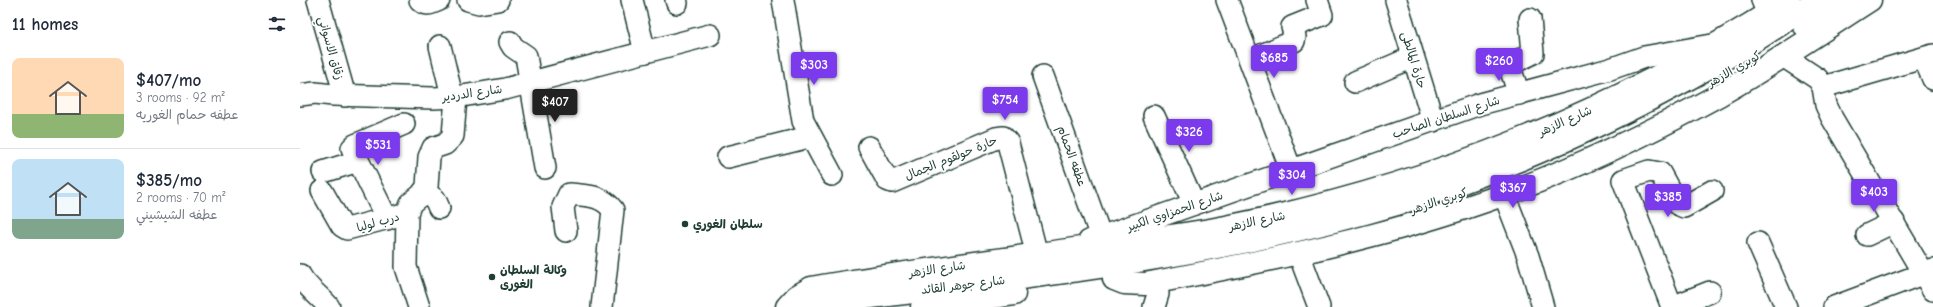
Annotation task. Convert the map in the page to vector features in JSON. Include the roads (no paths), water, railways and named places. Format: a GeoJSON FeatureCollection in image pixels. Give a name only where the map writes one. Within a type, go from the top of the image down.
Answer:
{"type":"FeatureCollection","features":[{"type":"Feature","properties":{"kind":"main road","name":"شارع الازهر"},"geometry":{"type":"LineString","coordinates":[[787,307],[797,296],[811,288],[1222,228],[1293,213],[1428,175],[1493,152],[1560,124],[1628,92],[1719,44],[1765,7],[1789,0]]}},
{"type":"Feature","properties":{"kind":"main road","name":"كوبري الازهر"},"geometry":{"type":"LineString","coordinates":[[1113,273],[1327,223],[1400,203],[1458,184],[1515,162],[1619,115],[1706,70],[1817,0]]}},
{"type":"Feature","properties":{"kind":"main road","name":"كوبري الازهر"},"geometry":{"type":"LineString","coordinates":[[1113,273],[1301,242],[1438,202],[1504,179],[1624,128],[1713,82],[1844,0]]}},
{"type":"Feature","properties":{"kind":"main road"},"geometry":{"type":"LineString","coordinates":[[1113,273],[1135,284],[1157,282],[1300,254],[1390,231],[1504,194],[1558,173],[1630,141],[1720,94],[1783,56],[1870,0]]}},
{"type":"Feature","properties":{"kind":"main road","name":"شارع جوهر القائد"},"geometry":{"type":"LineString","coordinates":[[792,307],[1113,273]]}},
{"type":"Feature","properties":{"kind":"main road","name":"شارع جوهر القائد"},"geometry":{"type":"LineString","coordinates":[[922,307],[1113,273]]}},
{"type":"Feature","properties":{"kind":"street","name":"زقاق الاسواني"},"geometry":{"type":"LineString","coordinates":[[318,0],[345,96]]}},
{"type":"Feature","properties":{"kind":"street"},"geometry":{"type":"LineString","coordinates":[[420,0],[423,3],[428,4],[439,0]]}},
{"type":"Feature","properties":{"kind":"street"},"geometry":{"type":"LineString","coordinates":[[468,0],[479,3],[498,0]]}},
{"type":"Feature","properties":{"kind":"street"},"geometry":{"type":"LineString","coordinates":[[632,0],[644,52]]}},
{"type":"Feature","properties":{"kind":"street"},"geometry":{"type":"LineString","coordinates":[[783,0],[803,121],[832,175]]}},
{"type":"Feature","properties":{"kind":"street"},"geometry":{"type":"LineString","coordinates":[[1227,0],[1291,170]]}},
{"type":"Feature","properties":{"kind":"street"},"geometry":{"type":"LineString","coordinates":[[1250,60],[1294,41],[1295,37],[1292,27],[1322,15],[1317,0]]}},
{"type":"Feature","properties":{"kind":"street","name":"حارة المالطى"},"geometry":{"type":"LineString","coordinates":[[1396,0],[1433,121]]}},
{"type":"Feature","properties":{"kind":"street"},"geometry":{"type":"LineString","coordinates":[[1519,94],[1509,65],[1533,53],[1530,19]]}},
{"type":"Feature","properties":{"kind":"street","name":"شارع الدردير"},"geometry":{"type":"LineString","coordinates":[[300,95],[315,93],[345,96],[433,98],[506,89],[710,35]]}},
{"type":"Feature","properties":{"kind":"street"},"geometry":{"type":"LineString","coordinates":[[510,42],[513,47],[526,56],[532,82],[545,168]]}},
{"type":"Feature","properties":{"kind":"street","name":"شارع السلطان الصاحب"},"geometry":{"type":"LineString","coordinates":[[1291,170],[1480,104],[1610,70],[1644,56],[1719,44]]}},
{"type":"Feature","properties":{"kind":"street"},"geometry":{"type":"LineString","coordinates":[[419,307],[406,267],[406,214],[411,203],[424,192],[427,187],[431,152],[433,148],[445,144],[453,136],[454,96],[440,46]]}},
{"type":"Feature","properties":{"kind":"street"},"geometry":{"type":"LineString","coordinates":[[1783,56],[1818,79],[1824,87],[1826,105],[1832,118],[1894,222],[1928,271],[1933,290]]}},
{"type":"Feature","properties":{"kind":"street"},"geometry":{"type":"LineString","coordinates":[[1355,82],[1413,57]]}},
{"type":"Feature","properties":{"kind":"street"},"geometry":{"type":"LineString","coordinates":[[1824,87],[1928,57],[1933,79]]}},
{"type":"Feature","properties":{"kind":"street","name":"عطفه الحمام"},"geometry":{"type":"LineString","coordinates":[[1042,76],[1101,237]]}},
{"type":"Feature","properties":{"kind":"street"},"geometry":{"type":"LineString","coordinates":[[1154,116],[1194,204]]}},
{"type":"Feature","properties":{"kind":"street"},"geometry":{"type":"LineString","coordinates":[[387,219],[352,148],[355,145],[404,124]]}},
{"type":"Feature","properties":{"kind":"street","name":"حارة حولقوم الجمال"},"geometry":{"type":"LineString","coordinates":[[869,147],[887,180],[892,182],[996,138],[1003,137],[1008,143],[1037,255]]}},
{"type":"Feature","properties":{"kind":"street"},"geometry":{"type":"LineString","coordinates":[[728,157],[801,139]]}},
{"type":"Feature","properties":{"kind":"street","name":"درب لوليا"},"geometry":{"type":"LineString","coordinates":[[358,161],[323,182],[342,226],[347,229],[406,214]]}},
{"type":"Feature","properties":{"kind":"street","name":"شارع الحمزاوي الكبير"},"geometry":{"type":"LineString","coordinates":[[1059,251],[1291,170]]}},
{"type":"Feature","properties":{"kind":"street"},"geometry":{"type":"LineString","coordinates":[[1710,292],[1672,307],[1623,180],[1649,171],[1660,173],[1677,204],[1684,207],[1712,191]]}},
{"type":"Feature","properties":{"kind":"street"},"geometry":{"type":"LineString","coordinates":[[424,192],[435,200],[439,208]]}},
{"type":"Feature","properties":{"kind":"street"},"geometry":{"type":"LineString","coordinates":[[566,231],[564,207],[569,194],[600,197],[608,203],[613,210],[602,307]]}},
{"type":"Feature","properties":{"kind":"street"},"geometry":{"type":"LineString","coordinates":[[1504,194],[1528,256],[1543,307]]}},
{"type":"Feature","properties":{"kind":"street"},"geometry":{"type":"LineString","coordinates":[[1867,234],[1894,222]]}},
{"type":"Feature","properties":{"kind":"street"},"geometry":{"type":"LineString","coordinates":[[1758,243],[1786,307]]}},
{"type":"Feature","properties":{"kind":"street"},"geometry":{"type":"LineString","coordinates":[[1300,254],[1319,307]]}},
{"type":"Feature","properties":{"kind":"street"},"geometry":{"type":"LineString","coordinates":[[1834,307],[1928,271]]}},
{"type":"Feature","properties":{"kind":"street"},"geometry":{"type":"LineString","coordinates":[[300,275],[328,307]]}},
{"type":"Feature","properties":{"kind":"street"},"geometry":{"type":"LineString","coordinates":[[1154,307],[1158,294],[1157,282]]}},
{"type":"Feature","properties":{"kind":"place","name":"سلطان الغوري"},"geometry":{"type":"Point","coordinates":[685,224]}},
{"type":"Feature","properties":{"kind":"place","name":"وكالة السلطان الغورى"},"geometry":{"type":"Point","coordinates":[492,277]}}]}
